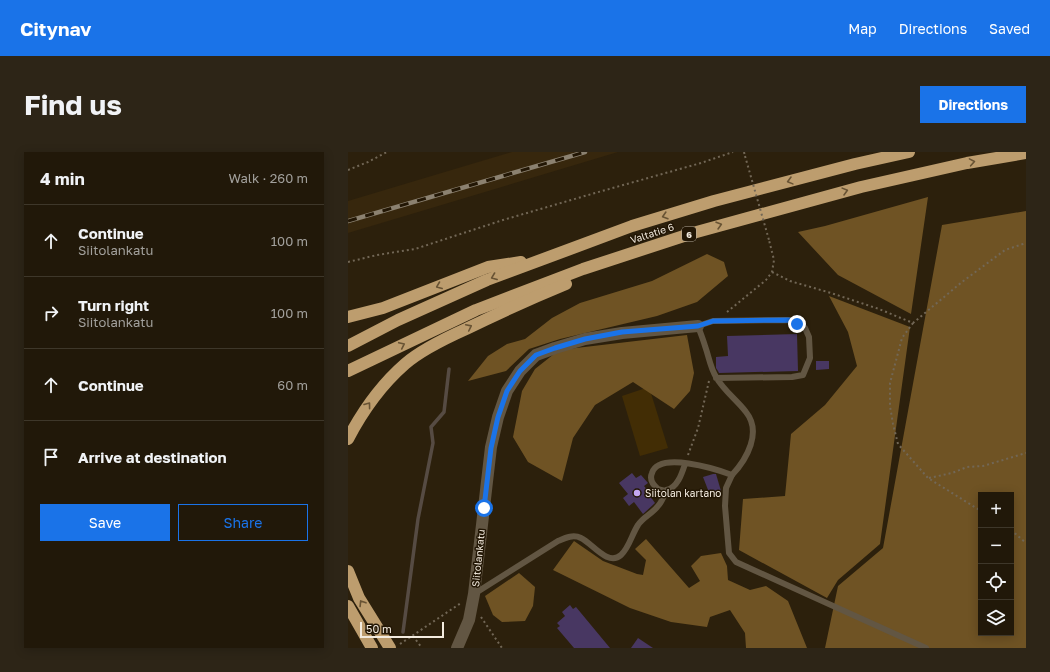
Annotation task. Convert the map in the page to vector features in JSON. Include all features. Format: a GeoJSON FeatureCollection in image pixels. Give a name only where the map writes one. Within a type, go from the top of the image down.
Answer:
{"type":"FeatureCollection","features":[{"type":"Feature","properties":{"kind":"highway","name":"Valtatie 6"},"geometry":{"type":"LineString","coordinates":[[348,346],[398,320],[480,283],[632,226],[714,201],[855,164],[909,152]]}},
{"type":"Feature","properties":{"kind":"highway","name":"Valtatie 6"},"geometry":{"type":"LineString","coordinates":[[348,371],[476,310],[583,269],[692,232],[860,187],[967,162],[1026,153]]}},
{"type":"Feature","properties":{"kind":"highway"},"geometry":{"type":"LineString","coordinates":[[348,439],[364,410],[381,388],[406,364],[442,340],[514,306],[692,232]]}},
{"type":"Feature","properties":{"kind":"highway"},"geometry":{"type":"LineString","coordinates":[[348,317],[383,308],[488,267],[544,259]]}},
{"type":"Feature","properties":{"kind":"highway"},"geometry":{"type":"LineString","coordinates":[[348,571],[359,598],[395,646]]}},
{"type":"Feature","properties":{"kind":"highway"},"geometry":{"type":"LineString","coordinates":[[348,606],[372,648]]}},
{"type":"Feature","properties":{"kind":"street","name":"Siitolankatu"},"geometry":{"type":"LineString","coordinates":[[458,648],[469,620],[473,599],[491,448],[498,417],[507,391],[520,371],[536,355],[585,339],[622,332],[698,326]]}},
{"type":"Feature","properties":{"kind":"lane"},"geometry":{"type":"LineString","coordinates":[[716,378],[792,377],[804,375],[810,358],[809,337],[805,328],[789,320],[713,321],[698,326],[706,346],[711,368],[716,378],[747,413],[753,427],[752,440],[746,458],[732,475],[726,488],[725,506],[729,553],[736,562],[926,648]]}},
{"type":"Feature","properties":{"kind":"lane"},"geometry":{"type":"LineString","coordinates":[[667,490],[658,489],[652,483],[651,474],[655,467],[663,463],[673,462],[685,464],[718,470],[732,475]]}},
{"type":"Feature","properties":{"kind":"lane"},"geometry":{"type":"LineString","coordinates":[[473,599],[558,541],[570,536],[581,538],[604,556],[613,558],[620,556],[643,518],[659,506],[667,490],[674,486],[681,476],[685,464]]}},
{"type":"Feature","properties":{"kind":"path"},"geometry":{"type":"LineString","coordinates":[[348,170],[387,152]]}},
{"type":"Feature","properties":{"kind":"path"},"geometry":{"type":"LineString","coordinates":[[348,262],[377,254],[415,249],[503,220],[701,164],[732,152]]}},
{"type":"Feature","properties":{"kind":"path"},"geometry":{"type":"LineString","coordinates":[[713,321],[766,280],[772,272],[774,260],[744,152]]}},
{"type":"Feature","properties":{"kind":"path"},"geometry":{"type":"LineString","coordinates":[[978,509],[928,478],[898,444],[890,406],[890,383],[902,338],[913,323],[962,282],[1005,250],[1026,243]]}},
{"type":"Feature","properties":{"kind":"path"},"geometry":{"type":"LineString","coordinates":[[772,272],[790,281],[879,309],[913,323]]}},
{"type":"Feature","properties":{"kind":"path"},"geometry":{"type":"LineString","coordinates":[[685,464],[698,428],[711,368]]}},
{"type":"Feature","properties":{"kind":"path"},"geometry":{"type":"LineString","coordinates":[[928,478],[967,468],[983,466],[1026,453]]}},
{"type":"Feature","properties":{"kind":"path"},"geometry":{"type":"LineString","coordinates":[[1014,533],[1026,543]]}},
{"type":"Feature","properties":{"kind":"path"},"geometry":{"type":"LineString","coordinates":[[395,646],[473,599],[502,648]]}},
{"type":"Feature","properties":{"kind":"path"},"geometry":{"type":"LineString","coordinates":[[413,636],[422,648]]}},
{"type":"Feature","properties":{"kind":"shaded area"},"geometry":{"type":"Polygon","coordinates":[[[512,152],[618,152],[348,233],[348,201],[512,152]]]}},
{"type":"Feature","properties":{"kind":"shaded area"},"geometry":{"type":"Polygon","coordinates":[[[928,197],[911,314],[838,275],[798,232],[825,226],[928,197]]]}},
{"type":"Feature","properties":{"kind":"shaded area"},"geometry":{"type":"Polygon","coordinates":[[[1026,211],[1026,648],[825,648],[838,586],[883,548],[942,225],[1026,211]]]}},
{"type":"Feature","properties":{"kind":"shaded area"},"geometry":{"type":"Polygon","coordinates":[[[707,254],[724,262],[728,276],[697,302],[657,316],[560,339],[529,349],[506,371],[468,381],[488,356],[507,344],[525,339],[552,318],[580,303],[652,281],[707,254]]]}},
{"type":"Feature","properties":{"kind":"shaded area"},"geometry":{"type":"Polygon","coordinates":[[[829,296],[910,327],[880,544],[838,580],[827,598],[739,550],[743,499],[785,496],[791,434],[825,405],[857,366],[848,332],[829,296]]]}},
{"type":"Feature","properties":{"kind":"shaded area"},"geometry":{"type":"Polygon","coordinates":[[[687,335],[694,373],[690,391],[674,409],[633,382],[595,405],[573,438],[562,481],[528,462],[513,437],[522,391],[535,369],[559,350],[687,335]]]}},
{"type":"Feature","properties":{"kind":"shaded area"},"geometry":{"type":"Polygon","coordinates":[[[649,387],[668,448],[640,456],[622,396],[649,387]]]}},
{"type":"Feature","properties":{"kind":"shaded area"},"geometry":{"type":"Polygon","coordinates":[[[646,539],[689,588],[700,581],[691,566],[701,556],[721,553],[727,566],[728,580],[750,590],[766,586],[788,601],[807,648],[746,648],[745,633],[730,610],[710,617],[707,627],[671,622],[630,608],[553,570],[574,541],[603,561],[643,575],[646,560],[635,549],[646,539]]]}},
{"type":"Feature","properties":{"kind":"shaded area"},"geometry":{"type":"Polygon","coordinates":[[[519,573],[535,587],[533,606],[525,621],[502,622],[493,615],[485,596],[519,573]]]}},
{"type":"Feature","properties":{"kind":"building"},"geometry":{"type":"Polygon","coordinates":[[[797,334],[798,371],[719,373],[716,368],[716,357],[728,356],[727,336],[797,334]]]}},
{"type":"Feature","properties":{"kind":"building"},"geometry":{"type":"Polygon","coordinates":[[[816,361],[829,361],[829,369],[816,370],[816,361]]]}},
{"type":"Feature","properties":{"kind":"building","name":"Siitolan kartano"},"geometry":{"type":"Polygon","coordinates":[[[632,473],[636,478],[641,475],[648,483],[644,486],[655,503],[643,514],[634,502],[629,506],[623,498],[628,494],[619,483],[632,473]]]}},
{"type":"Feature","properties":{"kind":"building"},"geometry":{"type":"Polygon","coordinates":[[[716,474],[721,491],[710,495],[703,477],[716,474]]]}},
{"type":"Feature","properties":{"kind":"building"},"geometry":{"type":"Polygon","coordinates":[[[570,605],[573,609],[576,607],[610,648],[574,648],[557,628],[560,626],[557,623],[565,616],[562,612],[570,605]]]}},
{"type":"Feature","properties":{"kind":"building"},"geometry":{"type":"Polygon","coordinates":[[[638,638],[653,648],[631,648],[638,638]]]}},
{"type":"Feature","properties":{"kind":"waterway"},"geometry":{"type":"LineString","coordinates":[[403,632],[418,519],[433,443],[431,427],[444,412],[449,369]]}},
{"type":"Feature","properties":{"kind":"railway"},"geometry":{"type":"LineString","coordinates":[[348,221],[585,152]]}},
{"type":"Feature","properties":{"kind":"place","name":"Siitolan kartano"},"geometry":{"type":"Point","coordinates":[637,493]}},
{"type":"Feature","properties":{"kind":"route"},"geometry":{"type":"LineString","coordinates":[[484,508],[491,448],[498,417],[507,391],[520,371],[536,355],[585,339],[622,332],[698,326],[713,321],[789,320],[797,324]]}}]}
